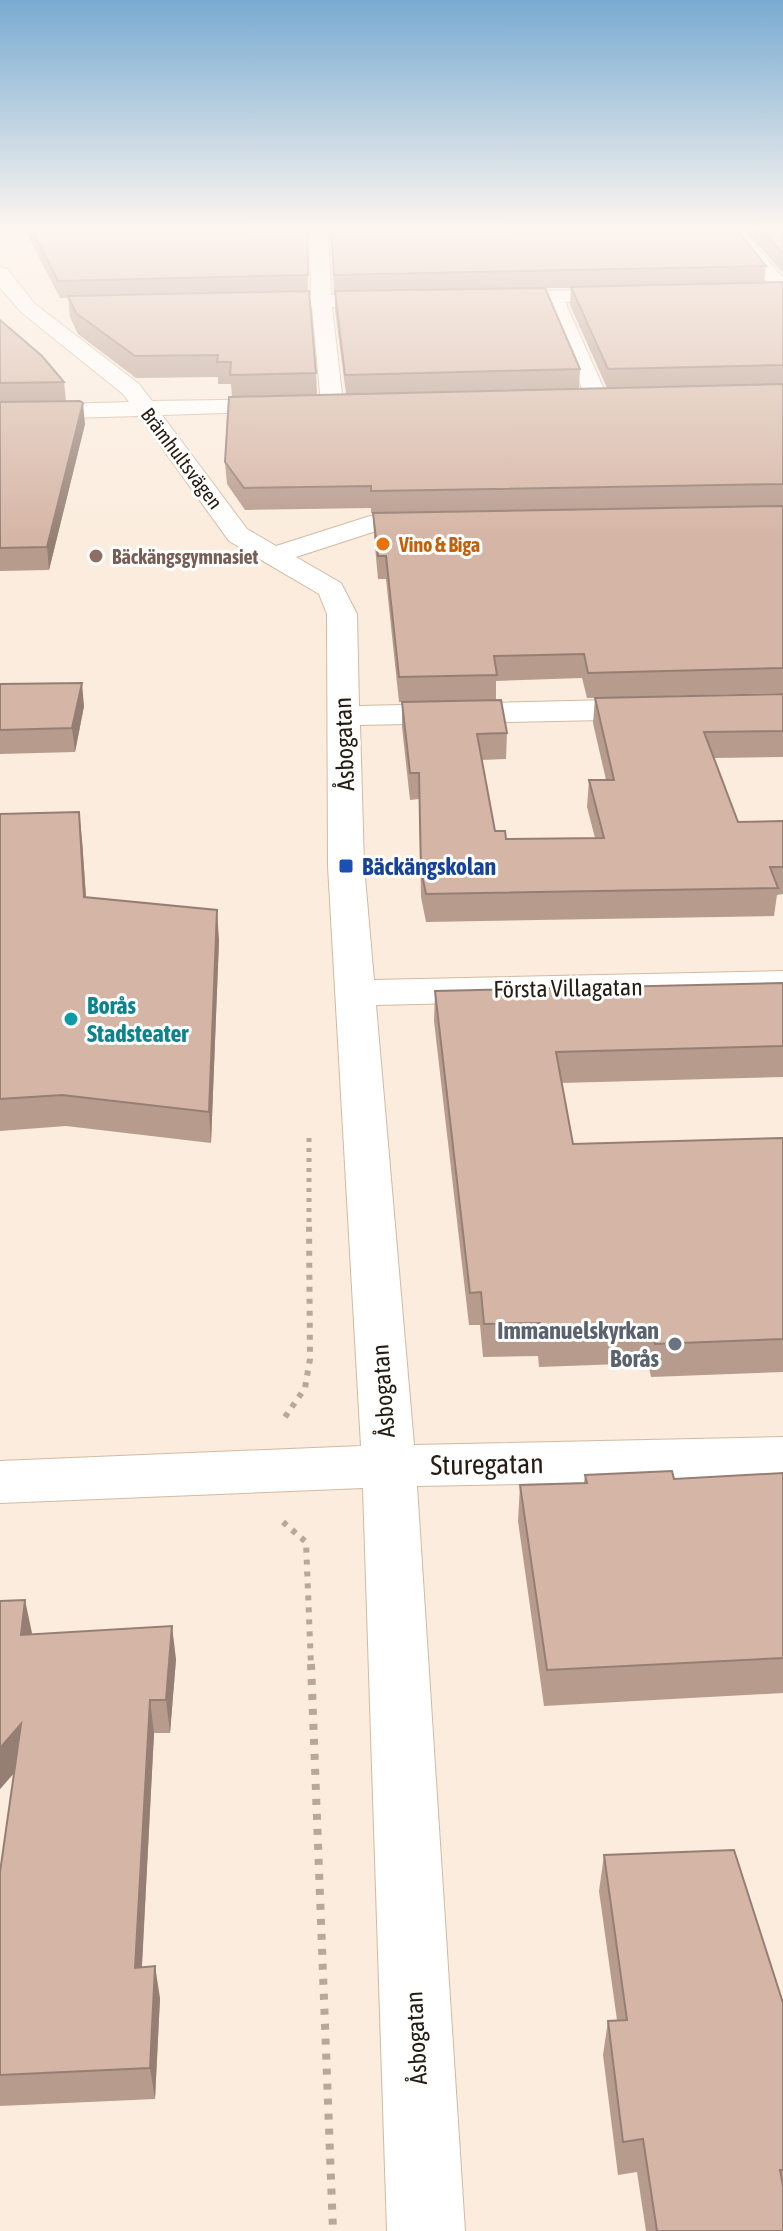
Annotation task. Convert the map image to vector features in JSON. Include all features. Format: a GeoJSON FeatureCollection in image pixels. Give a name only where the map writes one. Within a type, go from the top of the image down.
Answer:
{"type":"FeatureCollection","features":[{"type":"Feature","properties":{"kind":"street","name":"Brämhultsvägen"},"geometry":{"type":"LineString","coordinates":[[61,334],[131,389],[238,535],[286,564]]}},
{"type":"Feature","properties":{"kind":"street"},"geometry":{"type":"LineString","coordinates":[[0,413],[340,402],[327,334]]}},
{"type":"Feature","properties":{"kind":"street"},"geometry":{"type":"LineString","coordinates":[[566,398],[604,397],[572,334]]}},
{"type":"Feature","properties":{"kind":"street"},"geometry":{"type":"LineString","coordinates":[[286,564],[370,524],[456,521]]}},
{"type":"Feature","properties":{"kind":"street","name":"Åsbogatan"},"geometry":{"type":"LineString","coordinates":[[286,564],[331,589],[342,614],[342,716],[353,993],[389,1466],[426,2231]]}},
{"type":"Feature","properties":{"kind":"street"},"geometry":{"type":"LineString","coordinates":[[342,716],[688,708]]}},
{"type":"Feature","properties":{"kind":"street","name":"Första Villagatan"},"geometry":{"type":"LineString","coordinates":[[353,993],[783,983]]}},
{"type":"Feature","properties":{"kind":"street","name":"Sturegatan"},"geometry":{"type":"LineString","coordinates":[[0,1482],[281,1469],[783,1458]]}},
{"type":"Feature","properties":{"kind":"path"},"geometry":{"type":"LineString","coordinates":[[309,1131],[310,1359],[305,1388],[283,1420],[282,1521],[306,1542],[333,2231]]}},
{"type":"Feature","properties":{"kind":"building"},"geometry":{"type":"Polygon","coordinates":[[[0,334],[16,334],[42,356],[64,382],[0,383],[0,334]]]}},
{"type":"Feature","properties":{"kind":"building"},"geometry":{"type":"Polygon","coordinates":[[[105,334],[313,334],[316,373],[230,375],[231,362],[217,362],[218,355],[135,356],[105,334]]]}},
{"type":"Feature","properties":{"kind":"building"},"geometry":{"type":"Polygon","coordinates":[[[340,334],[565,334],[580,369],[345,375],[340,334]]]}},
{"type":"Feature","properties":{"kind":"building"},"geometry":{"type":"Polygon","coordinates":[[[592,334],[783,334],[783,365],[608,369],[592,334]]]}},
{"type":"Feature","properties":{"kind":"building"},"geometry":{"type":"Polygon","coordinates":[[[783,384],[783,484],[371,491],[371,486],[244,488],[225,462],[229,397],[783,384]]]}},
{"type":"Feature","properties":{"kind":"building"},"geometry":{"type":"Polygon","coordinates":[[[0,402],[83,403],[47,547],[0,548],[0,402]]]}},
{"type":"Feature","properties":{"kind":"building"},"geometry":{"type":"Polygon","coordinates":[[[783,506],[783,668],[588,673],[584,654],[494,656],[497,675],[399,677],[386,556],[378,556],[373,513],[783,506]]]}},
{"type":"Feature","properties":{"kind":"building"},"geometry":{"type":"Polygon","coordinates":[[[82,683],[72,728],[0,730],[0,684],[82,683]]]}},
{"type":"Feature","properties":{"kind":"building"},"geometry":{"type":"Polygon","coordinates":[[[783,694],[783,731],[704,732],[738,822],[783,821],[783,867],[770,867],[778,888],[426,894],[421,870],[419,773],[410,773],[402,702],[501,700],[507,733],[477,734],[495,831],[505,831],[506,839],[604,838],[589,780],[614,780],[595,698],[783,694]]]}},
{"type":"Feature","properties":{"kind":"building"},"geometry":{"type":"Polygon","coordinates":[[[79,812],[84,897],[217,910],[209,1112],[62,1095],[0,1099],[0,814],[79,812]]]}},
{"type":"Feature","properties":{"kind":"building"},"geometry":{"type":"Polygon","coordinates":[[[783,983],[783,1046],[556,1052],[573,1144],[783,1138],[783,1339],[655,1344],[652,1330],[541,1334],[540,1323],[484,1324],[481,1292],[470,1293],[435,991],[783,983]]]}},
{"type":"Feature","properties":{"kind":"building"},"geometry":{"type":"Polygon","coordinates":[[[672,1471],[674,1479],[783,1473],[783,1658],[547,1670],[520,1485],[587,1483],[585,1475],[672,1471]]]}},
{"type":"Feature","properties":{"kind":"building"},"geometry":{"type":"Polygon","coordinates":[[[25,1600],[21,1635],[172,1626],[166,1700],[150,1700],[135,1968],[155,1966],[150,2068],[0,2075],[0,1872],[21,1724],[0,1748],[0,1601],[25,1600]]]}},
{"type":"Feature","properties":{"kind":"building"},"geometry":{"type":"Polygon","coordinates":[[[734,1850],[783,2003],[783,2170],[780,2170],[783,2231],[657,2231],[643,2139],[623,2142],[608,2021],[627,2020],[604,1855],[734,1850]]]}},
{"type":"Feature","properties":{"kind":"place","name":"Vino & Biga"},"geometry":{"type":"Point","coordinates":[383,544]}},
{"type":"Feature","properties":{"kind":"place","name":"Bäckängsgymnasiet"},"geometry":{"type":"Point","coordinates":[96,556]}},
{"type":"Feature","properties":{"kind":"place","name":"Bäckängskolan"},"geometry":{"type":"Point","coordinates":[346,866]}},
{"type":"Feature","properties":{"kind":"place","name":"Borås Stadsteater"},"geometry":{"type":"Point","coordinates":[71,1019]}},
{"type":"Feature","properties":{"kind":"place","name":"Immanuelskyrkan Borås"},"geometry":{"type":"Point","coordinates":[675,1344]}}]}
